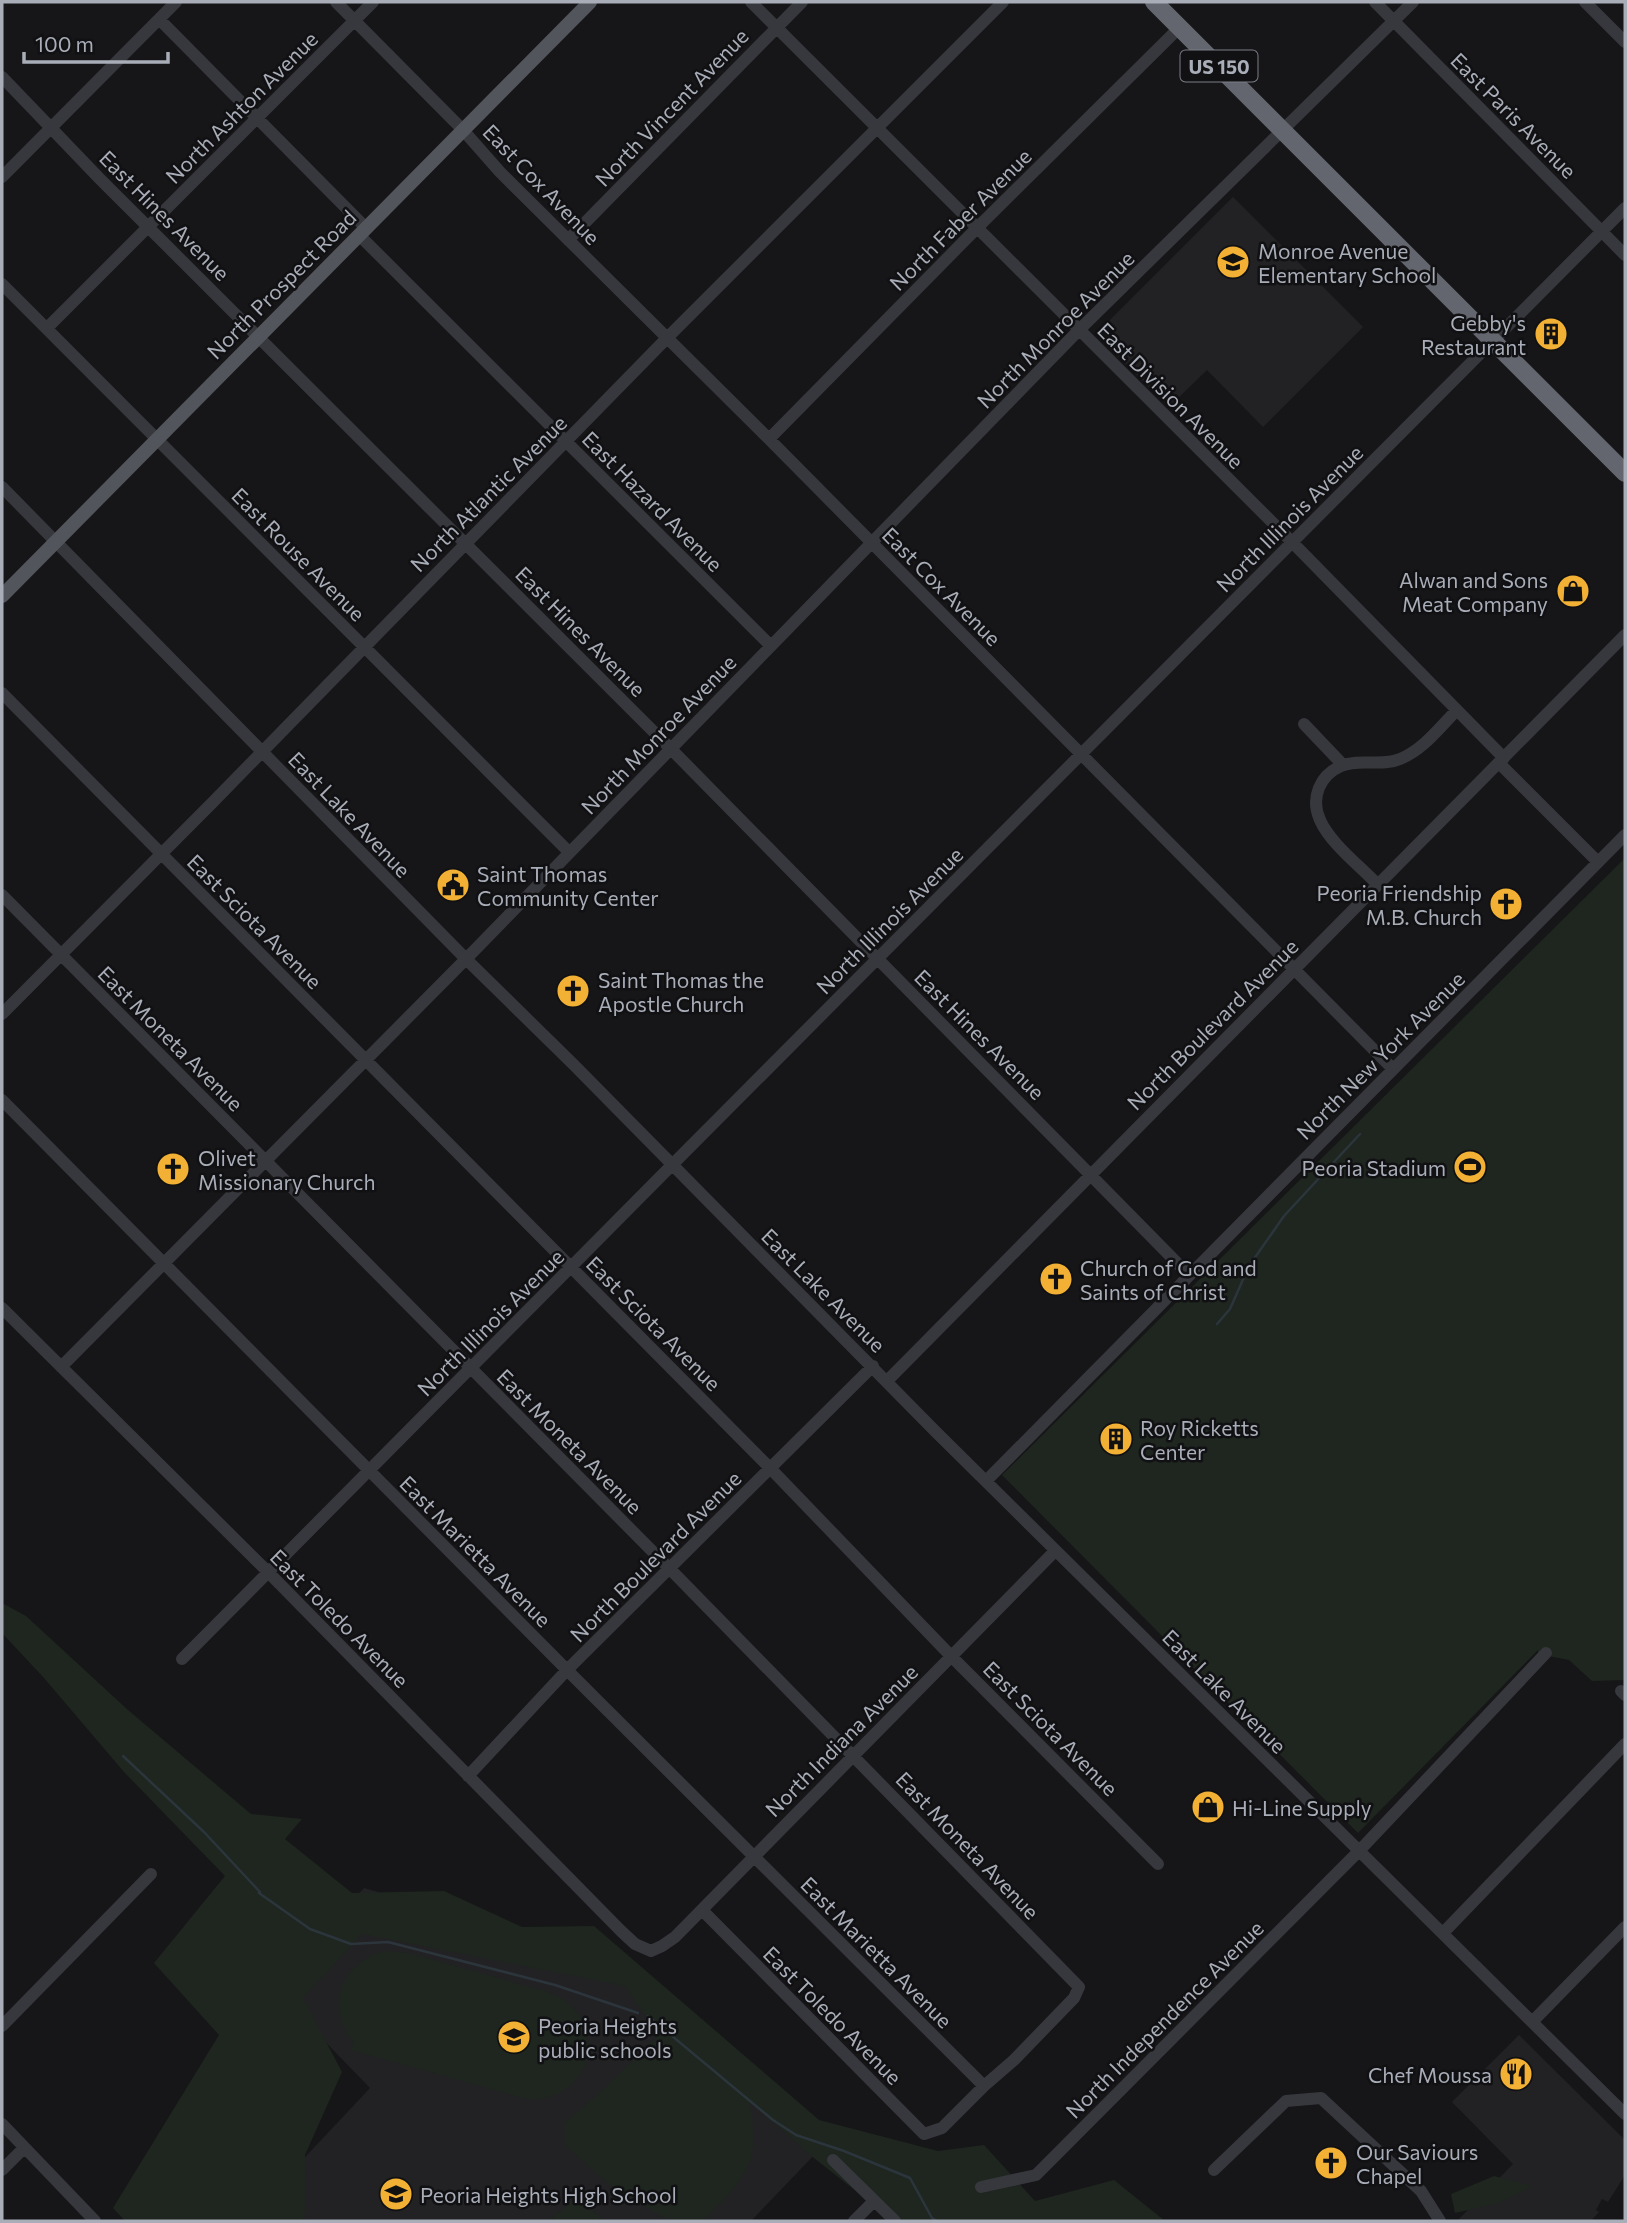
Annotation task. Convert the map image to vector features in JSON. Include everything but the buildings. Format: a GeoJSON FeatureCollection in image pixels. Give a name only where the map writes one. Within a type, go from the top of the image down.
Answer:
{"type":"FeatureCollection","features":[{"type":"Feature","properties":{"kind":"highway","name":"US 150"},"geometry":{"type":"LineString","coordinates":[[1154,2],[1625,473]]}},
{"type":"Feature","properties":{"kind":"main road","name":"North Prospect Road"},"geometry":{"type":"LineString","coordinates":[[2,596],[590,2]]}},
{"type":"Feature","properties":{"kind":"street"},"geometry":{"type":"LineString","coordinates":[[2,177],[176,2]]}},
{"type":"Feature","properties":{"kind":"street","name":"East Cox Avenue"},"geometry":{"type":"LineString","coordinates":[[336,2],[463,130],[500,172],[769,439],[1393,1069]]}},
{"type":"Feature","properties":{"kind":"street","name":"North Ashton Avenue"},"geometry":{"type":"LineString","coordinates":[[47,328],[373,2]]}},
{"type":"Feature","properties":{"kind":"street","name":"East Division Avenue"},"geometry":{"type":"LineString","coordinates":[[751,2],[1292,542],[1457,710],[1598,862]]}},
{"type":"Feature","properties":{"kind":"street","name":"North Vincent Avenue"},"geometry":{"type":"LineString","coordinates":[[568,240],[802,2]]}},
{"type":"Feature","properties":{"kind":"street","name":"North Atlantic Avenue"},"geometry":{"type":"LineString","coordinates":[[2,1014],[667,338],[1003,2]]}},
{"type":"Feature","properties":{"kind":"street","name":"East Paris Avenue"},"geometry":{"type":"LineString","coordinates":[[1375,2],[1625,255]]}},
{"type":"Feature","properties":{"kind":"street","name":"North Monroe Avenue"},"geometry":{"type":"LineString","coordinates":[[61,1367],[466,959],[1079,330],[1413,2]]}},
{"type":"Feature","properties":{"kind":"street"},"geometry":{"type":"LineString","coordinates":[[1585,2],[1625,42]]}},
{"type":"Feature","properties":{"kind":"street","name":"East Hazard Avenue"},"geometry":{"type":"LineString","coordinates":[[159,19],[257,117],[566,442],[771,646]]}},
{"type":"Feature","properties":{"kind":"street","name":"North Faber Avenue"},"geometry":{"type":"LineString","coordinates":[[769,439],[1180,27]]}},
{"type":"Feature","properties":{"kind":"street","name":"East Hines Avenue"},"geometry":{"type":"LineString","coordinates":[[2,77],[671,749],[1189,1275]]}},
{"type":"Feature","properties":{"kind":"street","name":"North Illinois Avenue"},"geometry":{"type":"LineString","coordinates":[[182,1660],[1625,208]]}},
{"type":"Feature","properties":{"kind":"street","name":"East Rouse Avenue"},"geometry":{"type":"LineString","coordinates":[[2,284],[569,852]]}},
{"type":"Feature","properties":{"kind":"street","name":"East Lake Avenue"},"geometry":{"type":"LineString","coordinates":[[2,488],[1055,1552],[1625,2114]]}},
{"type":"Feature","properties":{"kind":"street","name":"North Boulevard Avenue"},"geometry":{"type":"LineString","coordinates":[[887,1381],[1625,635]]}},
{"type":"Feature","properties":{"kind":"street","name":"East Sciota Avenue"},"geometry":{"type":"LineString","coordinates":[[2,693],[1158,1864]]}},
{"type":"Feature","properties":{"kind":"street"},"geometry":{"type":"LineString","coordinates":[[1377,884],[1335,841],[1319,818],[1316,795],[1318,788],[1330,772],[1343,765],[1397,761],[1417,750],[1457,710]]}},
{"type":"Feature","properties":{"kind":"street"},"geometry":{"type":"LineString","coordinates":[[1304,724],[1343,765]]}},
{"type":"Feature","properties":{"kind":"street","name":"North New York Avenue"},"geometry":{"type":"LineString","coordinates":[[985,1481],[1625,835]]}},
{"type":"Feature","properties":{"kind":"street","name":"East Moneta Avenue"},"geometry":{"type":"LineString","coordinates":[[2,895],[670,1569],[1079,1987],[1074,1998],[1014,2060],[984,2086]]}},
{"type":"Feature","properties":{"kind":"street","name":"East Marietta Avenue"},"geometry":{"type":"LineString","coordinates":[[2,1100],[984,2086]]}},
{"type":"Feature","properties":{"kind":"street","name":"East Toledo Avenue"},"geometry":{"type":"LineString","coordinates":[[2,1308],[268,1572],[621,1931],[635,1944],[651,1951]]}},
{"type":"Feature","properties":{"kind":"street","name":"North Boulevard Avenue"},"geometry":{"type":"LineString","coordinates":[[468,1776],[567,1670],[873,1366]]}},
{"type":"Feature","properties":{"kind":"street","name":"North Indiana Avenue"},"geometry":{"type":"LineString","coordinates":[[651,1951],[675,1937],[1055,1552]]}},
{"type":"Feature","properties":{"kind":"street","name":"North Independence Avenue"},"geometry":{"type":"LineString","coordinates":[[981,2187],[1036,2175],[1360,1850],[1546,1653]]}},
{"type":"Feature","properties":{"kind":"street"},"geometry":{"type":"LineString","coordinates":[[1443,1933],[1625,1744]]}},
{"type":"Feature","properties":{"kind":"street"},"geometry":{"type":"LineString","coordinates":[[2,2026],[151,1874]]}},
{"type":"Feature","properties":{"kind":"street","name":"East Toledo Avenue"},"geometry":{"type":"LineString","coordinates":[[702,1910],[924,2134],[942,2128],[984,2086]]}},
{"type":"Feature","properties":{"kind":"street"},"geometry":{"type":"LineString","coordinates":[[1533,2021],[1625,1927]]}},
{"type":"Feature","properties":{"kind":"street"},"geometry":{"type":"LineString","coordinates":[[1214,2170],[1286,2101],[1321,2098],[1421,2191],[1440,2221]]}},
{"type":"Feature","properties":{"kind":"street"},"geometry":{"type":"LineString","coordinates":[[2,2124],[96,2221]]}},
{"type":"Feature","properties":{"kind":"street"},"geometry":{"type":"LineString","coordinates":[[2,2170],[24,2148]]}},
{"type":"Feature","properties":{"kind":"street"},"geometry":{"type":"LineString","coordinates":[[832,2160],[895,2221]]}},
{"type":"Feature","properties":{"kind":"street"},"geometry":{"type":"LineString","coordinates":[[854,2221],[874,2201]]}},
{"type":"Feature","properties":{"kind":"shaded area","name":"Monroe Avenue Elementary School"},"geometry":{"type":"Polygon","coordinates":[[[1233,197],[1363,327],[1263,427],[1207,370],[1169,407],[1096,334],[1233,197]]]}},
{"type":"Feature","properties":{"kind":"shaded area","name":"Peoria Stadium"},"geometry":{"type":"Polygon","coordinates":[[[1625,858],[1625,1680],[1592,1681],[1569,1660],[1538,1654],[1538,1650],[1358,1833],[1002,1475],[1625,858]]]}},
{"type":"Feature","properties":{"kind":"shaded area"},"geometry":{"type":"Polygon","coordinates":[[[2,1603],[26,1616],[128,1710],[251,1814],[302,1819],[285,1839],[352,1893],[444,1891],[522,1927],[594,1926],[819,2120],[938,2151],[984,2145],[1035,2201],[1114,2180],[1165,2221],[894,2221],[805,2151],[749,2102],[754,2140],[746,2169],[738,2182],[702,2221],[670,2221],[610,2185],[565,2145],[565,2123],[660,2034],[665,2035],[651,2024],[625,1986],[362,1934],[303,1998],[342,2072],[305,2155],[306,2207],[303,2221],[125,2221],[113,2208],[219,2035],[154,1963],[225,1876],[124,1772],[2,1633],[2,1603]]]}},
{"type":"Feature","properties":{"kind":"shaded area","name":"Peoria Heights public schools"},"geometry":{"type":"Polygon","coordinates":[[[364,1888],[638,1968],[819,2150],[751,2221],[245,2221],[370,2088],[272,1987],[364,1888]]]}},
{"type":"Feature","properties":{"kind":"shaded area"},"geometry":{"type":"Polygon","coordinates":[[[384,1951],[409,1953],[548,1992],[568,2004],[581,2019],[587,2037],[587,2056],[580,2073],[568,2087],[550,2097],[527,2099],[351,2050],[353,2042],[340,2014],[342,1988],[357,1965],[384,1951]]]}},
{"type":"Feature","properties":{"kind":"shaded area"},"geometry":{"type":"Polygon","coordinates":[[[1519,2035],[1625,2140],[1625,2175],[1608,2202],[1602,2199],[1596,2210],[1599,2212],[1591,2221],[1457,2221],[1513,2164],[1452,2102],[1519,2035]]]}},
{"type":"Feature","properties":{"kind":"shaded area"},"geometry":{"type":"Polygon","coordinates":[[[1494,2176],[1533,2186],[1498,2203],[1455,2213],[1451,2194],[1494,2176]]]}},
{"type":"Feature","properties":{"kind":"shaded area"},"geometry":{"type":"Polygon","coordinates":[[[577,2195],[604,2221],[550,2221],[577,2195]]]}},
{"type":"Feature","properties":{"kind":"waterway"},"geometry":{"type":"LineString","coordinates":[[1217,1324],[1230,1309],[1249,1266],[1284,1216],[1360,1134]]}},
{"type":"Feature","properties":{"kind":"waterway"},"geometry":{"type":"LineString","coordinates":[[123,1756],[204,1832],[259,1893],[310,1929],[351,1944],[388,1942],[555,1985],[638,2013]]}},
{"type":"Feature","properties":{"kind":"waterway"},"geometry":{"type":"LineString","coordinates":[[648,2016],[773,2120],[796,2135],[910,2178],[932,2218],[937,2221]]}},
{"type":"Feature","properties":{"kind":"place","name":"Monroe Avenue Elementary School"},"geometry":{"type":"Point","coordinates":[1233,262]}},
{"type":"Feature","properties":{"kind":"place","name":"Gebby's Restaurant"},"geometry":{"type":"Point","coordinates":[1551,334]}},
{"type":"Feature","properties":{"kind":"place","name":"Alwan and Sons Meat Company"},"geometry":{"type":"Point","coordinates":[1573,591]}},
{"type":"Feature","properties":{"kind":"place","name":"Saint Thomas Community Center"},"geometry":{"type":"Point","coordinates":[453,885]}},
{"type":"Feature","properties":{"kind":"place","name":"Peoria Friendship M.B. Church"},"geometry":{"type":"Point","coordinates":[1506,904]}},
{"type":"Feature","properties":{"kind":"place","name":"Saint Thomas the Apostle Church"},"geometry":{"type":"Point","coordinates":[573,991]}},
{"type":"Feature","properties":{"kind":"place","name":"Peoria Stadium"},"geometry":{"type":"Point","coordinates":[1470,1167]}},
{"type":"Feature","properties":{"kind":"place","name":"Olivet Missionary Church"},"geometry":{"type":"Point","coordinates":[173,1169]}},
{"type":"Feature","properties":{"kind":"place","name":"Church of God and Saints of Christ"},"geometry":{"type":"Point","coordinates":[1056,1279]}},
{"type":"Feature","properties":{"kind":"place","name":"Roy Ricketts Center"},"geometry":{"type":"Point","coordinates":[1116,1439]}},
{"type":"Feature","properties":{"kind":"place","name":"Hi-Line Supply"},"geometry":{"type":"Point","coordinates":[1208,1807]}},
{"type":"Feature","properties":{"kind":"place","name":"Peoria Heights public schools"},"geometry":{"type":"Point","coordinates":[514,2037]}},
{"type":"Feature","properties":{"kind":"place","name":"Chef Moussa"},"geometry":{"type":"Point","coordinates":[1516,2074]}},
{"type":"Feature","properties":{"kind":"place","name":"Our Saviours Chapel"},"geometry":{"type":"Point","coordinates":[1331,2163]}},
{"type":"Feature","properties":{"kind":"place","name":"Peoria Heights High School"},"geometry":{"type":"Point","coordinates":[396,2194]}}]}
